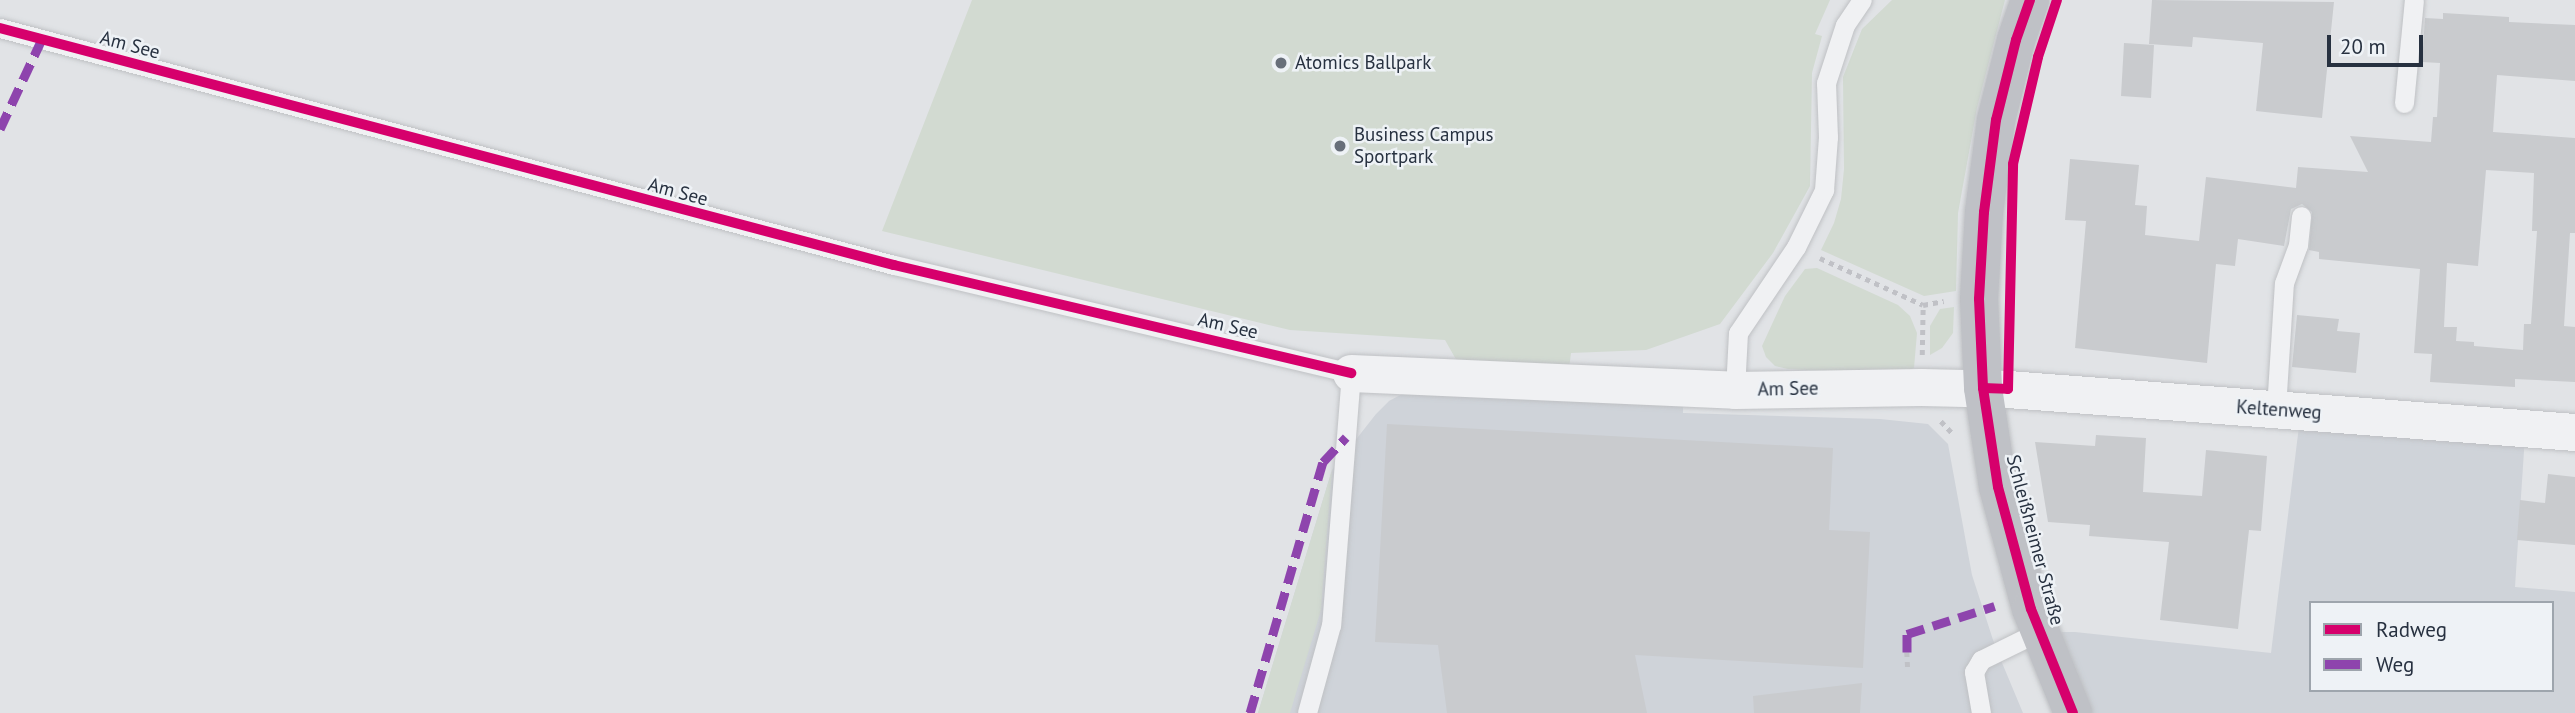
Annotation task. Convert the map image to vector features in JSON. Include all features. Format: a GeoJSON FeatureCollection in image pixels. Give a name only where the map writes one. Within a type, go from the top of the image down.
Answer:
{"type":"FeatureCollection","features":[{"type":"Feature","properties":{"kind":"street","name":"Schleißheimer Straße"},"geometry":{"type":"LineString","coordinates":[[2030,0],[2016,40],[1996,120],[1984,212],[1979,299],[1983,388],[1998,487],[2040,631],[2073,713]]}},
{"type":"Feature","properties":{"kind":"street","name":"Am See"},"geometry":{"type":"LineString","coordinates":[[1351,373],[1735,390],[1983,388]]}},
{"type":"Feature","properties":{"kind":"street","name":"Keltenweg"},"geometry":{"type":"LineString","coordinates":[[1983,388],[2575,432]]}},
{"type":"Feature","properties":{"kind":"lane"},"geometry":{"type":"LineString","coordinates":[[1735,390],[1738,333],[1796,247],[1824,190],[1828,137],[1826,83],[1845,24],[1862,0]]}},
{"type":"Feature","properties":{"kind":"lane"},"geometry":{"type":"LineString","coordinates":[[2404,103],[2414,0]]}},
{"type":"Feature","properties":{"kind":"lane","name":"Am See"},"geometry":{"type":"LineString","coordinates":[[0,29],[894,265],[1351,373]]}},
{"type":"Feature","properties":{"kind":"lane"},"geometry":{"type":"LineString","coordinates":[[2276,410],[2284,282],[2298,245],[2301,216]]}},
{"type":"Feature","properties":{"kind":"lane"},"geometry":{"type":"LineString","coordinates":[[1307,713],[1331,625],[1351,373]]}},
{"type":"Feature","properties":{"kind":"lane"},"geometry":{"type":"LineString","coordinates":[[1981,713],[1974,672],[1981,660],[2040,631]]}},
{"type":"Feature","properties":{"kind":"path"},"geometry":{"type":"LineString","coordinates":[[1796,247],[1923,305],[1952,299],[1979,299]]}},
{"type":"Feature","properties":{"kind":"path"},"geometry":{"type":"LineString","coordinates":[[1921,387],[1923,305]]}},
{"type":"Feature","properties":{"kind":"path"},"geometry":{"type":"LineString","coordinates":[[1907,652],[1908,669]]}},
{"type":"Feature","properties":{"kind":"shaded area","name":"Business Campus Sportpark"},"geometry":{"type":"Polygon","coordinates":[[[972,0],[1830,0],[1815,34],[1822,36],[1812,73],[1810,186],[1773,253],[1720,324],[1646,350],[1571,353],[1569,369],[1458,363],[1445,340],[1290,330],[882,231],[972,0]]]}},
{"type":"Feature","properties":{"kind":"shaded area"},"geometry":{"type":"Polygon","coordinates":[[[1892,0],[2005,0],[1977,108],[1958,213],[1956,291],[1924,296],[1821,250],[1834,223],[1841,199],[1844,169],[1843,77],[1862,29],[1892,0]]]}},
{"type":"Feature","properties":{"kind":"shaded area"},"geometry":{"type":"Polygon","coordinates":[[[1817,268],[1898,305],[1910,316],[1917,333],[1914,368],[1899,375],[1788,369],[1775,366],[1766,357],[1762,346],[1785,296],[1805,269],[1817,268]]]}},
{"type":"Feature","properties":{"kind":"shaded area"},"geometry":{"type":"Polygon","coordinates":[[[1954,307],[1953,333],[1942,348],[1930,355],[1930,326],[1940,309],[1954,307]]]}},
{"type":"Feature","properties":{"kind":"shaded area"},"geometry":{"type":"Polygon","coordinates":[[[1404,393],[1683,404],[1683,413],[1880,419],[1928,424],[1948,444],[1972,575],[1995,646],[2023,713],[1258,713],[1332,470],[1376,414],[1389,401],[1404,393]]]}},
{"type":"Feature","properties":{"kind":"shaded area"},"geometry":{"type":"Polygon","coordinates":[[[2300,418],[2525,436],[2515,587],[2575,592],[2575,713],[2070,713],[2032,632],[2075,632],[2271,653],[2300,418]]]}},
{"type":"Feature","properties":{"kind":"shaded area"},"geometry":{"type":"Polygon","coordinates":[[[1332,470],[1321,610],[1290,713],[1258,713],[1332,470]]]}},
{"type":"Feature","properties":{"kind":"building"},"geometry":{"type":"Polygon","coordinates":[[[2152,0],[2334,2],[2322,118],[2256,111],[2263,43],[2193,37],[2192,47],[2149,44],[2152,0]]]}},
{"type":"Feature","properties":{"kind":"building"},"geometry":{"type":"Polygon","coordinates":[[[2443,13],[2509,17],[2509,22],[2575,25],[2575,81],[2497,75],[2493,132],[2575,138],[2575,233],[2570,233],[2564,326],[2575,327],[2575,382],[2515,379],[2515,387],[2430,382],[2432,354],[2414,353],[2420,269],[2319,259],[2319,252],[2309,250],[2312,212],[2302,204],[2291,209],[2284,246],[2238,239],[2235,266],[2216,264],[2207,363],[2075,348],[2086,221],[2065,220],[2070,159],[2139,165],[2135,205],[2147,206],[2145,235],[2199,241],[2206,177],[2296,188],[2298,167],[2368,172],[2350,136],[2431,142],[2433,117],[2437,117],[2440,63],[2422,62],[2425,18],[2443,19],[2443,13]],[[2486,170],[2478,266],[2447,263],[2444,327],[2457,327],[2456,341],[2474,342],[2474,346],[2523,350],[2524,324],[2531,324],[2537,231],[2532,231],[2534,173],[2486,170]]]}},
{"type":"Feature","properties":{"kind":"building"},"geometry":{"type":"Polygon","coordinates":[[[2124,43],[2154,45],[2151,98],[2121,96],[2124,43]]]}},
{"type":"Feature","properties":{"kind":"building"},"geometry":{"type":"Polygon","coordinates":[[[2297,315],[2339,319],[2337,331],[2360,333],[2356,373],[2292,367],[2297,315]]]}},
{"type":"Feature","properties":{"kind":"building"},"geometry":{"type":"Polygon","coordinates":[[[1387,424],[1833,448],[1829,530],[1870,532],[1863,668],[1635,655],[1647,713],[1447,713],[1438,645],[1375,642],[1387,424]]]}},
{"type":"Feature","properties":{"kind":"building"},"geometry":{"type":"Polygon","coordinates":[[[2096,435],[2146,438],[2143,492],[2202,496],[2206,450],[2267,456],[2261,531],[2249,530],[2238,629],[2160,620],[2169,542],[2089,536],[2090,525],[2048,522],[2035,442],[2095,446],[2096,435]]]}},
{"type":"Feature","properties":{"kind":"building"},"geometry":{"type":"Polygon","coordinates":[[[2548,474],[2575,477],[2575,545],[2517,540],[2520,500],[2545,503],[2548,474]]]}},
{"type":"Feature","properties":{"kind":"building"},"geometry":{"type":"Polygon","coordinates":[[[1862,683],[1860,713],[1754,713],[1753,696],[1862,683]]]}},
{"type":"Feature","properties":{"kind":"marked path"},"geometry":{"type":"LineString","coordinates":[[0,129],[42,39]]}},
{"type":"Feature","properties":{"kind":"marked path"},"geometry":{"type":"LineString","coordinates":[[1250,713],[1323,462],[1346,437]]}},
{"type":"Feature","properties":{"kind":"marked path"},"geometry":{"type":"LineString","coordinates":[[1907,652],[1907,634],[1995,606]]}},
{"type":"Feature","properties":{"kind":"cycle path"},"geometry":{"type":"LineString","coordinates":[[2030,0],[2016,40],[1996,120],[1984,212],[1979,299],[1983,388],[1998,487],[2031,609],[2073,713]]}},
{"type":"Feature","properties":{"kind":"cycle path"},"geometry":{"type":"LineString","coordinates":[[1983,388],[2008,389],[2013,164],[2038,57],[2057,0]]}},
{"type":"Feature","properties":{"kind":"cycle path"},"geometry":{"type":"LineString","coordinates":[[0,28],[894,265],[1351,373]]}},
{"type":"Feature","properties":{"kind":"place","name":"Atomics Ballpark"},"geometry":{"type":"Point","coordinates":[1281,63]}},
{"type":"Feature","properties":{"kind":"place","name":"Business Campus Sportpark"},"geometry":{"type":"Point","coordinates":[1340,146]}}]}
